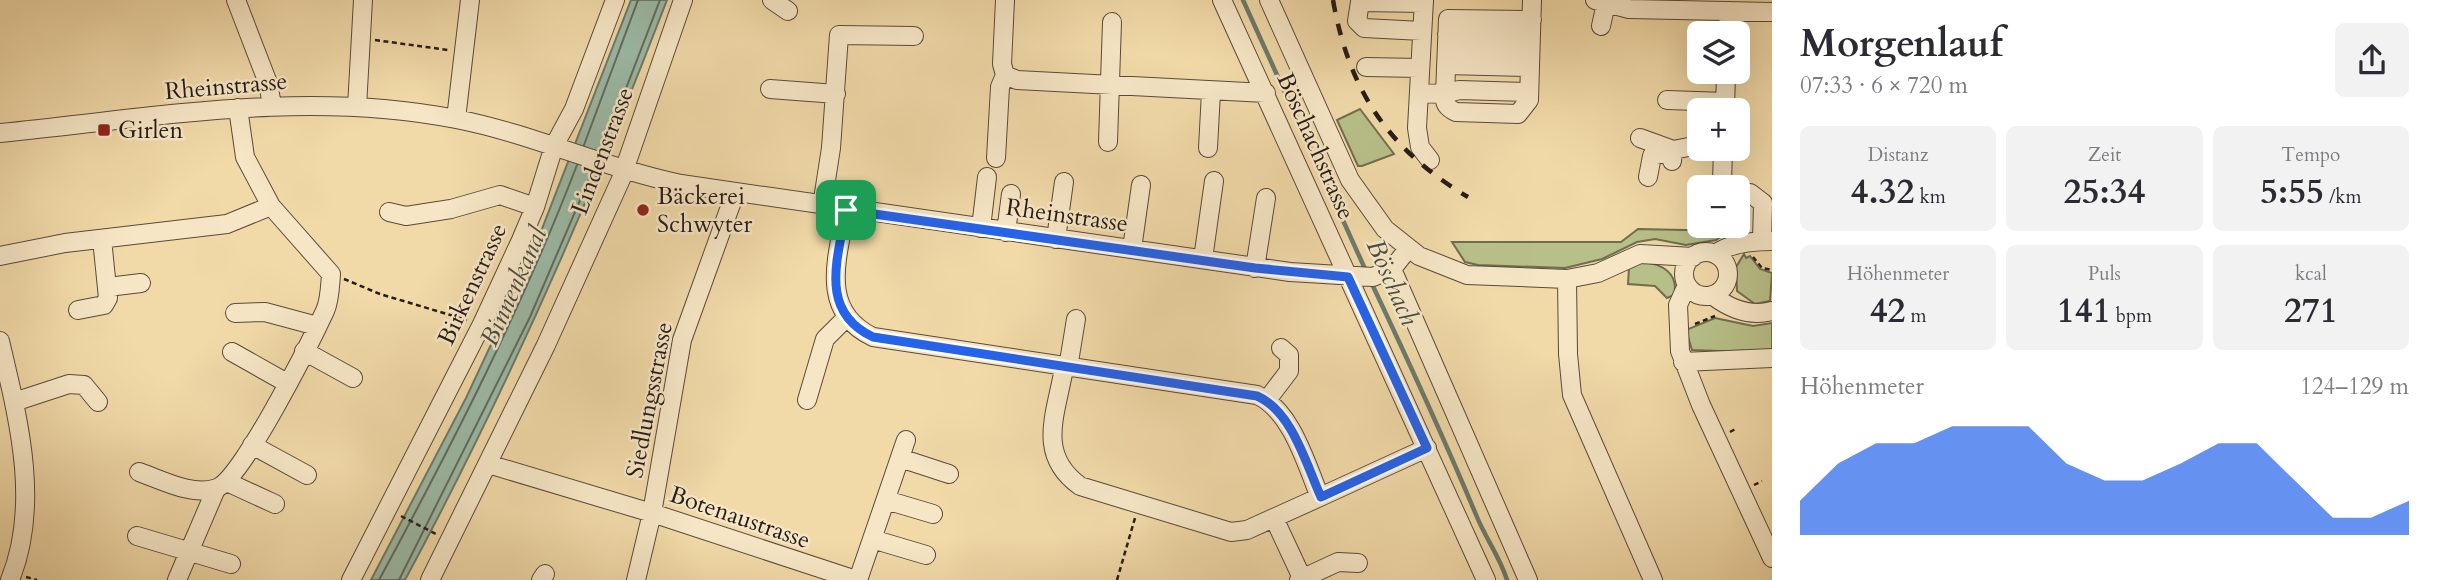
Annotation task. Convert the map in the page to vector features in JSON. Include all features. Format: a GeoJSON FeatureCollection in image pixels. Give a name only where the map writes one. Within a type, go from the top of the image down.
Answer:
{"type":"FeatureCollection","features":[{"type":"Feature","properties":{"kind":"street"},"geometry":{"type":"LineString","coordinates":[[236,0],[268,83],[272,105]]}},
{"type":"Feature","properties":{"kind":"street"},"geometry":{"type":"LineString","coordinates":[[357,107],[363,0]]}},
{"type":"Feature","properties":{"kind":"street"},"geometry":{"type":"LineString","coordinates":[[456,119],[470,0]]}},
{"type":"Feature","properties":{"kind":"street","name":"Birkenstrasse"},"geometry":{"type":"LineString","coordinates":[[351,580],[482,324],[535,207],[615,0]]}},
{"type":"Feature","properties":{"kind":"street","name":"Lindenstrasse"},"geometry":{"type":"LineString","coordinates":[[429,580],[546,345],[619,169],[683,0]]}},
{"type":"Feature","properties":{"kind":"street"},"geometry":{"type":"LineString","coordinates":[[772,0],[788,10]]}},
{"type":"Feature","properties":{"kind":"street"},"geometry":{"type":"LineString","coordinates":[[996,158],[1000,87],[1005,75],[1002,64],[1005,0]]}},
{"type":"Feature","properties":{"kind":"street","name":"Böschachstrasse"},"geometry":{"type":"LineString","coordinates":[[1222,0],[1352,277],[1486,580]]}},
{"type":"Feature","properties":{"kind":"street"},"geometry":{"type":"LineString","coordinates":[[1269,0],[1350,180],[1385,229],[1408,249],[1440,266],[1467,275],[1567,279],[1598,272],[1640,254],[1660,253],[1693,257],[1707,252],[1715,254],[1751,312]]}},
{"type":"Feature","properties":{"kind":"street"},"geometry":{"type":"LineString","coordinates":[[1531,43],[1448,19],[1445,94],[1448,108],[1456,112],[1518,114],[1525,108],[1529,92],[1531,43],[1532,0]]}},
{"type":"Feature","properties":{"kind":"street"},"geometry":{"type":"LineString","coordinates":[[1422,31],[1364,28],[1357,21],[1360,2],[1424,1],[1419,93],[1420,147],[1430,160]]}},
{"type":"Feature","properties":{"kind":"street"},"geometry":{"type":"LineString","coordinates":[[1601,26],[1601,1],[1629,9],[1695,5],[1729,11],[1763,8]]}},
{"type":"Feature","properties":{"kind":"street"},"geometry":{"type":"LineString","coordinates":[[1729,11],[1729,21]]}},
{"type":"Feature","properties":{"kind":"street"},"geometry":{"type":"LineString","coordinates":[[1108,142],[1112,22]]}},
{"type":"Feature","properties":{"kind":"street"},"geometry":{"type":"LineString","coordinates":[[822,206],[836,94],[839,35],[914,36]]}},
{"type":"Feature","properties":{"kind":"street"},"geometry":{"type":"LineString","coordinates":[[1447,49],[1531,43]]}},
{"type":"Feature","properties":{"kind":"street"},"geometry":{"type":"LineString","coordinates":[[1366,67],[1420,68]]}},
{"type":"Feature","properties":{"kind":"street"},"geometry":{"type":"LineString","coordinates":[[1005,75],[1017,80],[1110,87],[1266,93]]}},
{"type":"Feature","properties":{"kind":"street"},"geometry":{"type":"LineString","coordinates":[[770,89],[836,94]]}},
{"type":"Feature","properties":{"kind":"street"},"geometry":{"type":"LineString","coordinates":[[1208,148],[1211,92]]}},
{"type":"Feature","properties":{"kind":"street"},"geometry":{"type":"LineString","coordinates":[[1419,93],[1445,94]]}},
{"type":"Feature","properties":{"kind":"street"},"geometry":{"type":"LineString","coordinates":[[1667,100],[1687,102]]}},
{"type":"Feature","properties":{"kind":"street","name":"Rheinstrasse"},"geometry":{"type":"LineString","coordinates":[[0,133],[272,105],[357,107],[456,119],[559,148],[619,169],[681,184],[735,193],[1255,268],[1352,277],[1389,272]]}},
{"type":"Feature","properties":{"kind":"street"},"geometry":{"type":"LineString","coordinates":[[177,580],[221,486],[252,445],[317,326],[326,308],[331,274],[271,206],[245,158],[238,108]]}},
{"type":"Feature","properties":{"kind":"street"},"geometry":{"type":"LineString","coordinates":[[1640,138],[1672,156]]}},
{"type":"Feature","properties":{"kind":"street"},"geometry":{"type":"LineString","coordinates":[[1648,177],[1653,156],[1672,156],[1687,150]]}},
{"type":"Feature","properties":{"kind":"street"},"geometry":{"type":"LineString","coordinates":[[981,229],[987,177]]}},
{"type":"Feature","properties":{"kind":"street"},"geometry":{"type":"LineString","coordinates":[[1203,259],[1214,181]]}},
{"type":"Feature","properties":{"kind":"street"},"geometry":{"type":"LineString","coordinates":[[1056,239],[1064,183]]}},
{"type":"Feature","properties":{"kind":"street"},"geometry":{"type":"LineString","coordinates":[[1132,249],[1141,185]]}},
{"type":"Feature","properties":{"kind":"street","name":"Siedlungsstrasse"},"geometry":{"type":"LineString","coordinates":[[636,580],[652,513],[682,340],[735,193]]}},
{"type":"Feature","properties":{"kind":"street"},"geometry":{"type":"LineString","coordinates":[[1681,321],[1709,296],[1722,290],[1728,275],[1756,245],[1763,203],[1750,193]]}},
{"type":"Feature","properties":{"kind":"street"},"geometry":{"type":"LineString","coordinates":[[1006,232],[1011,194]]}},
{"type":"Feature","properties":{"kind":"street"},"geometry":{"type":"LineString","coordinates":[[389,212],[406,216],[452,209],[500,195],[535,207]]}},
{"type":"Feature","properties":{"kind":"street"},"geometry":{"type":"LineString","coordinates":[[1255,268],[1266,198]]}},
{"type":"Feature","properties":{"kind":"street"},"geometry":{"type":"LineString","coordinates":[[0,256],[102,239],[227,223],[271,206]]}},
{"type":"Feature","properties":{"kind":"street"},"geometry":{"type":"LineString","coordinates":[[846,210],[835,278],[837,298],[846,318],[857,329],[873,337],[1066,368],[1228,389],[1267,400],[1292,435],[1321,497]]}},
{"type":"Feature","properties":{"kind":"street"},"geometry":{"type":"LineString","coordinates":[[78,310],[104,305],[108,298],[102,239]]}},
{"type":"Feature","properties":{"kind":"street"},"geometry":{"type":"LineString","coordinates":[[1715,254],[1722,249],[1756,245]]}},
{"type":"Feature","properties":{"kind":"street"},"geometry":{"type":"LineString","coordinates":[[1408,249],[1389,272],[1528,580]]}},
{"type":"Feature","properties":{"kind":"street"},"geometry":{"type":"LineString","coordinates":[[1660,253],[1686,280],[1731,309],[1772,311]]}},
{"type":"Feature","properties":{"kind":"street"},"geometry":{"type":"LineString","coordinates":[[1693,257],[1678,305],[1681,321],[1678,339],[1683,362],[1772,558]]}},
{"type":"Feature","properties":{"kind":"street"},"geometry":{"type":"LineString","coordinates":[[1567,279],[1567,354],[1572,395],[1653,580]]}},
{"type":"Feature","properties":{"kind":"street"},"geometry":{"type":"LineString","coordinates":[[108,287],[141,284]]}},
{"type":"Feature","properties":{"kind":"street"},"geometry":{"type":"LineString","coordinates":[[235,313],[265,312],[317,326]]}},
{"type":"Feature","properties":{"kind":"street"},"geometry":{"type":"LineString","coordinates":[[807,400],[825,339],[846,318]]}},
{"type":"Feature","properties":{"kind":"street"},"geometry":{"type":"LineString","coordinates":[[1076,319],[1052,437],[1054,458],[1063,473],[1080,486],[1231,532],[1247,530],[1427,448]]}},
{"type":"Feature","properties":{"kind":"street"},"geometry":{"type":"LineString","coordinates":[[0,341],[14,402],[24,466],[24,515],[10,580]]}},
{"type":"Feature","properties":{"kind":"street"},"geometry":{"type":"LineString","coordinates":[[1267,400],[1289,371],[1290,355],[1281,348]]}},
{"type":"Feature","properties":{"kind":"street"},"geometry":{"type":"LineString","coordinates":[[304,351],[353,378]]}},
{"type":"Feature","properties":{"kind":"street"},"geometry":{"type":"LineString","coordinates":[[232,352],[287,383]]}},
{"type":"Feature","properties":{"kind":"street"},"geometry":{"type":"LineString","coordinates":[[1683,362],[1772,358]]}},
{"type":"Feature","properties":{"kind":"street"},"geometry":{"type":"LineString","coordinates":[[14,402],[69,384],[84,385],[98,402]]}},
{"type":"Feature","properties":{"kind":"street"},"geometry":{"type":"LineString","coordinates":[[857,580],[906,440]]}},
{"type":"Feature","properties":{"kind":"street"},"geometry":{"type":"LineString","coordinates":[[252,445],[307,475]]}},
{"type":"Feature","properties":{"kind":"street"},"geometry":{"type":"LineString","coordinates":[[900,458],[949,474]]}},
{"type":"Feature","properties":{"kind":"street","name":"Botenaustrasse"},"geometry":{"type":"LineString","coordinates":[[488,464],[652,513],[819,575],[857,580]]}},
{"type":"Feature","properties":{"kind":"street"},"geometry":{"type":"LineString","coordinates":[[139,472],[194,490],[221,486],[275,504]]}},
{"type":"Feature","properties":{"kind":"street"},"geometry":{"type":"LineString","coordinates":[[886,500],[933,514]]}},
{"type":"Feature","properties":{"kind":"street"},"geometry":{"type":"LineString","coordinates":[[1273,518],[1301,579],[1338,562],[1358,563]]}},
{"type":"Feature","properties":{"kind":"street"},"geometry":{"type":"LineString","coordinates":[[137,536],[231,564]]}},
{"type":"Feature","properties":{"kind":"street"},"geometry":{"type":"LineString","coordinates":[[872,539],[926,555]]}},
{"type":"Feature","properties":{"kind":"path"},"geometry":{"type":"LineString","coordinates":[[361,39],[465,52]]}},
{"type":"Feature","properties":{"kind":"path"},"geometry":{"type":"LineString","coordinates":[[1756,245],[1762,268],[1772,270]]}},
{"type":"Feature","properties":{"kind":"path"},"geometry":{"type":"LineString","coordinates":[[331,274],[380,294],[475,322]]}},
{"type":"Feature","properties":{"kind":"path"},"geometry":{"type":"LineString","coordinates":[[1681,321],[1724,315]]}},
{"type":"Feature","properties":{"kind":"path"},"geometry":{"type":"LineString","coordinates":[[1117,580],[1139,505]]}},
{"type":"Feature","properties":{"kind":"path"},"geometry":{"type":"LineString","coordinates":[[398,514],[442,537]]}},
{"type":"Feature","properties":{"kind":"green space"},"geometry":{"type":"Polygon","coordinates":[[[1360,109],[1394,154],[1358,166],[1337,120],[1360,109]]]}},
{"type":"Feature","properties":{"kind":"green space"},"geometry":{"type":"Polygon","coordinates":[[[1638,229],[1687,230],[1687,238],[1719,238],[1686,245],[1655,239],[1637,242],[1602,259],[1565,268],[1478,265],[1465,262],[1452,242],[1621,242],[1638,229]]]}},
{"type":"Feature","properties":{"kind":"green space"},"geometry":{"type":"Polygon","coordinates":[[[1744,254],[1746,258],[1750,256],[1760,269],[1772,273],[1770,301],[1755,304],[1737,291],[1736,267],[1744,254]]]}},
{"type":"Feature","properties":{"kind":"green space"},"geometry":{"type":"Polygon","coordinates":[[[1643,262],[1668,271],[1674,281],[1674,295],[1667,298],[1655,286],[1628,284],[1629,268],[1643,262]]]}},
{"type":"Feature","properties":{"kind":"green space"},"geometry":{"type":"Polygon","coordinates":[[[1715,318],[1753,326],[1772,323],[1772,353],[1692,350],[1686,330],[1715,318]]]}},
{"type":"Feature","properties":{"kind":"water"},"geometry":{"type":"Polygon","coordinates":[[[631,0],[667,0],[608,148],[545,294],[478,438],[405,580],[371,580],[466,398],[526,270],[631,0]]]}},
{"type":"Feature","properties":{"kind":"waterway","name":"Böschach"},"geometry":{"type":"LineString","coordinates":[[1243,0],[1366,271]]}},
{"type":"Feature","properties":{"kind":"waterway","name":"Böschach"},"geometry":{"type":"LineString","coordinates":[[1371,282],[1507,580]]}},
{"type":"Feature","properties":{"kind":"railway"},"geometry":{"type":"LineString","coordinates":[[1333,0],[1350,63],[1377,115],[1416,159],[1468,197]]}},
{"type":"Feature","properties":{"kind":"place","name":"Girlen"},"geometry":{"type":"Point","coordinates":[104,130]}},
{"type":"Feature","properties":{"kind":"place","name":"Bäckerei Schwyter"},"geometry":{"type":"Point","coordinates":[643,210]}},
{"type":"Feature","properties":{"kind":"route"},"geometry":{"type":"LineString","coordinates":[[846,210],[1255,268],[1348,277],[1427,448],[1321,497],[1292,435],[1267,400],[1257,396],[1228,389],[1068,368],[873,337],[857,329],[846,318],[837,298],[835,278],[846,210]]}},
{"type":"Feature","properties":{"kind":"water label","name":"Binnenkanal"},"geometry":{"type":"Point","coordinates":[513,286]}}]}
